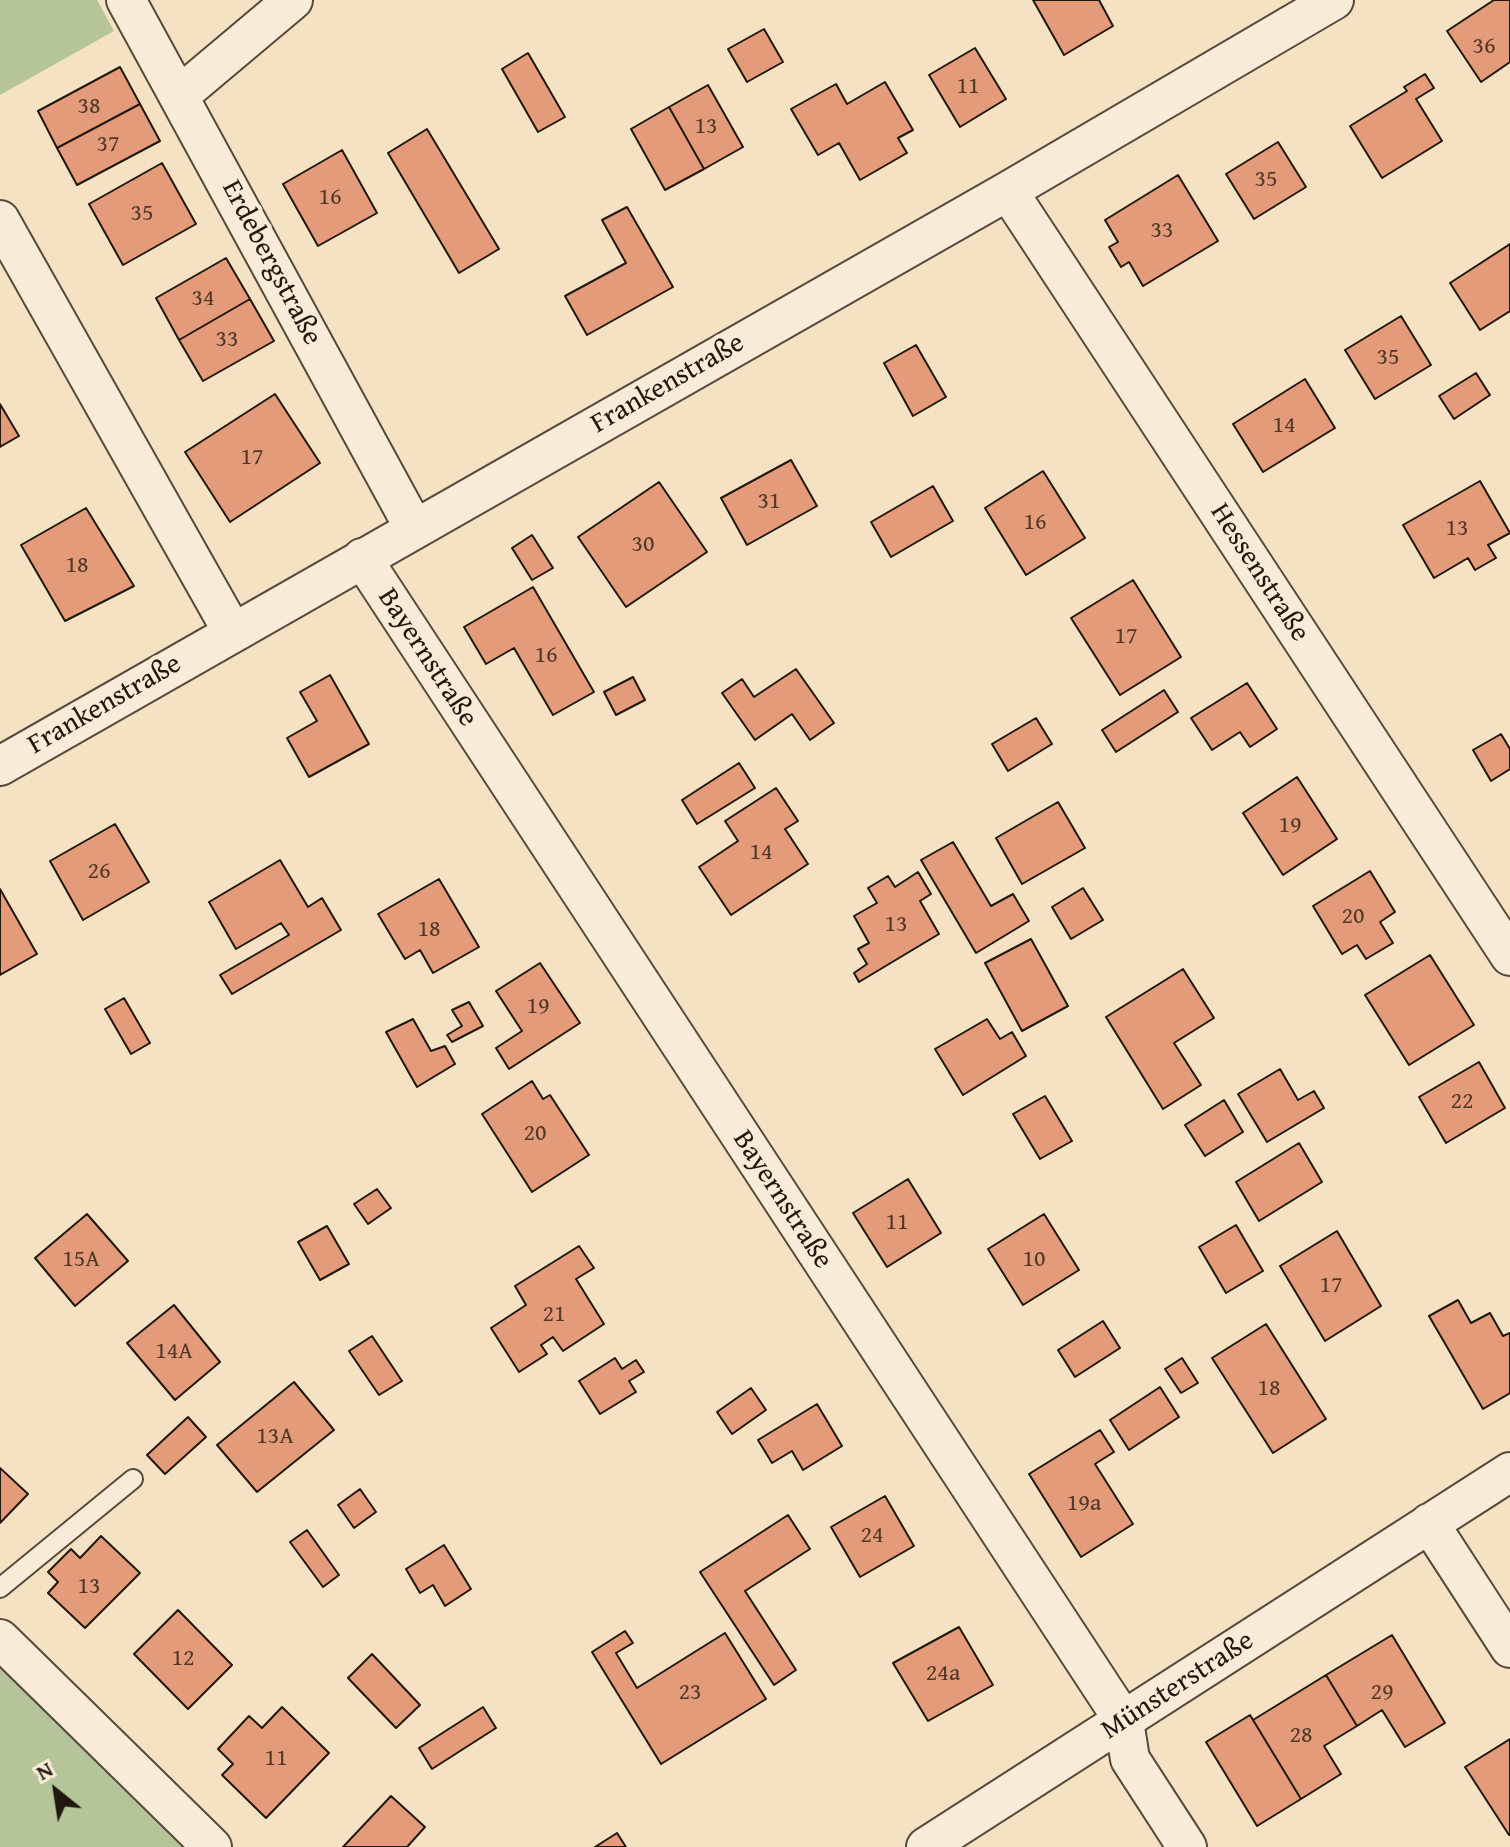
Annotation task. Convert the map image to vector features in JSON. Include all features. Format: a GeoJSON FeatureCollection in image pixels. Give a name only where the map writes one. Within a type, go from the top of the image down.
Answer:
{"type":"FeatureCollection","features":[{"type":"Feature","properties":{"kind":"street","name":"Erdebergstraße"},"geometry":{"type":"LineString","coordinates":[[126,0],[414,528]]}},
{"type":"Feature","properties":{"kind":"street"},"geometry":{"type":"LineString","coordinates":[[180,95],[293,0]]}},
{"type":"Feature","properties":{"kind":"street","name":"Frankenstraße"},"geometry":{"type":"LineString","coordinates":[[0,766],[1008,191],[1334,0]]}},
{"type":"Feature","properties":{"kind":"street","name":"Hessenstraße"},"geometry":{"type":"LineString","coordinates":[[1008,191],[1510,956]]}},
{"type":"Feature","properties":{"kind":"street"},"geometry":{"type":"LineString","coordinates":[[0,220],[232,631]]}},
{"type":"Feature","properties":{"kind":"street","name":"Bayernstraße"},"geometry":{"type":"LineString","coordinates":[[362,558],[1124,1721],[1130,1759],[1187,1847]]}},
{"type":"Feature","properties":{"kind":"street","name":"Münsterstraße"},"geometry":{"type":"LineString","coordinates":[[926,1847],[1510,1472]]}},
{"type":"Feature","properties":{"kind":"street"},"geometry":{"type":"LineString","coordinates":[[1429,1523],[1510,1648]]}},
{"type":"Feature","properties":{"kind":"street"},"geometry":{"type":"LineString","coordinates":[[0,1639],[212,1847]]}},
{"type":"Feature","properties":{"kind":"lane"},"geometry":{"type":"LineString","coordinates":[[0,1588],[133,1479]]}},
{"type":"Feature","properties":{"kind":"green space"},"geometry":{"type":"Polygon","coordinates":[[[0,0],[97,0],[114,31],[0,95],[0,0]]]}},
{"type":"Feature","properties":{"kind":"green space"},"geometry":{"type":"Polygon","coordinates":[[[0,1657],[191,1847],[0,1847],[0,1657]]]}},
{"type":"Feature","properties":{"kind":"building"},"geometry":{"type":"Polygon","coordinates":[[[1033,0],[1099,0],[1113,26],[1064,55],[1033,0]]]}},
{"type":"Feature","properties":{"kind":"building"},"geometry":{"type":"Polygon","coordinates":[[[1494,0],[1510,0],[1510,62],[1481,82],[1447,31],[1494,0]]]}},
{"type":"Feature","properties":{"kind":"building"},"geometry":{"type":"Polygon","coordinates":[[[764,29],[783,62],[747,82],[728,49],[764,29]]]}},
{"type":"Feature","properties":{"kind":"building"},"geometry":{"type":"Polygon","coordinates":[[[975,48],[1006,99],[960,127],[929,75],[975,48]]]}},
{"type":"Feature","properties":{"kind":"building"},"geometry":{"type":"Polygon","coordinates":[[[528,53],[565,117],[538,132],[502,69],[528,53]]]}},
{"type":"Feature","properties":{"kind":"building"},"geometry":{"type":"Polygon","coordinates":[[[120,67],[140,104],[57,148],[38,111],[120,67]]]}},
{"type":"Feature","properties":{"kind":"building"},"geometry":{"type":"Polygon","coordinates":[[[1425,74],[1434,88],[1416,99],[1442,141],[1382,178],[1350,126],[1407,91],[1404,87],[1425,74]]]}},
{"type":"Feature","properties":{"kind":"building"},"geometry":{"type":"Polygon","coordinates":[[[885,82],[913,130],[898,138],[907,153],[860,180],[839,143],[818,155],[791,109],[836,84],[847,104],[885,82]]]}},
{"type":"Feature","properties":{"kind":"building"},"geometry":{"type":"Polygon","coordinates":[[[708,85],[743,147],[704,169],[669,107],[708,85]]]}},
{"type":"Feature","properties":{"kind":"building"},"geometry":{"type":"Polygon","coordinates":[[[140,104],[160,141],[77,185],[57,148],[140,104]]]}},
{"type":"Feature","properties":{"kind":"building"},"geometry":{"type":"Polygon","coordinates":[[[669,107],[704,169],[665,190],[631,129],[669,107]]]}},
{"type":"Feature","properties":{"kind":"building"},"geometry":{"type":"Polygon","coordinates":[[[427,129],[499,249],[459,273],[388,153],[427,129]]]}},
{"type":"Feature","properties":{"kind":"building"},"geometry":{"type":"Polygon","coordinates":[[[1278,142],[1306,187],[1254,219],[1226,174],[1278,142]]]}},
{"type":"Feature","properties":{"kind":"building"},"geometry":{"type":"Polygon","coordinates":[[[342,150],[377,213],[318,246],[283,184],[342,150]]]}},
{"type":"Feature","properties":{"kind":"building"},"geometry":{"type":"Polygon","coordinates":[[[162,163],[196,224],[123,265],[89,204],[162,163]]]}},
{"type":"Feature","properties":{"kind":"building"},"geometry":{"type":"Polygon","coordinates":[[[1178,175],[1218,241],[1143,286],[1129,262],[1121,267],[1109,247],[1118,242],[1105,220],[1178,175]]]}},
{"type":"Feature","properties":{"kind":"building"},"geometry":{"type":"Polygon","coordinates":[[[627,207],[673,287],[587,335],[565,296],[626,263],[602,220],[627,207]]]}},
{"type":"Feature","properties":{"kind":"building"},"geometry":{"type":"Polygon","coordinates":[[[1510,244],[1510,311],[1480,330],[1450,283],[1510,244]]]}},
{"type":"Feature","properties":{"kind":"building"},"geometry":{"type":"Polygon","coordinates":[[[226,258],[250,299],[179,340],[156,298],[226,258]]]}},
{"type":"Feature","properties":{"kind":"building"},"geometry":{"type":"Polygon","coordinates":[[[250,299],[274,341],[203,381],[179,340],[250,299]]]}},
{"type":"Feature","properties":{"kind":"building"},"geometry":{"type":"Polygon","coordinates":[[[1401,316],[1431,365],[1375,399],[1345,350],[1401,316]]]}},
{"type":"Feature","properties":{"kind":"building"},"geometry":{"type":"Polygon","coordinates":[[[916,345],[946,397],[913,416],[884,363],[916,345]]]}},
{"type":"Feature","properties":{"kind":"building"},"geometry":{"type":"Polygon","coordinates":[[[1476,373],[1490,395],[1454,419],[1439,396],[1476,373]]]}},
{"type":"Feature","properties":{"kind":"building"},"geometry":{"type":"Polygon","coordinates":[[[1305,379],[1335,428],[1263,472],[1233,424],[1305,379]]]}},
{"type":"Feature","properties":{"kind":"building"},"geometry":{"type":"Polygon","coordinates":[[[275,394],[320,463],[230,522],[185,452],[275,394]]]}},
{"type":"Feature","properties":{"kind":"building"},"geometry":{"type":"Polygon","coordinates":[[[0,404],[19,436],[0,447],[0,404]]]}},
{"type":"Feature","properties":{"kind":"building"},"geometry":{"type":"Polygon","coordinates":[[[791,460],[817,506],[747,545],[721,498],[791,460]]]}},
{"type":"Feature","properties":{"kind":"building"},"geometry":{"type":"Polygon","coordinates":[[[1043,471],[1085,538],[1026,575],[985,508],[1043,471]]]}},
{"type":"Feature","properties":{"kind":"building"},"geometry":{"type":"Polygon","coordinates":[[[1480,481],[1510,533],[1488,545],[1496,558],[1475,570],[1468,558],[1434,578],[1403,525],[1480,481]]]}},
{"type":"Feature","properties":{"kind":"building"},"geometry":{"type":"Polygon","coordinates":[[[659,482],[707,552],[626,607],[578,537],[659,482]]]}},
{"type":"Feature","properties":{"kind":"building"},"geometry":{"type":"Polygon","coordinates":[[[933,486],[953,521],[891,557],[871,522],[933,486]]]}},
{"type":"Feature","properties":{"kind":"building"},"geometry":{"type":"Polygon","coordinates":[[[86,508],[134,586],[65,621],[21,545],[86,508]]]}},
{"type":"Feature","properties":{"kind":"building"},"geometry":{"type":"Polygon","coordinates":[[[532,535],[553,568],[532,580],[512,548],[532,535]]]}},
{"type":"Feature","properties":{"kind":"building"},"geometry":{"type":"Polygon","coordinates":[[[1133,580],[1181,657],[1120,695],[1071,618],[1133,580]]]}},
{"type":"Feature","properties":{"kind":"building"},"geometry":{"type":"Polygon","coordinates":[[[533,587],[594,692],[553,715],[514,648],[486,664],[464,627],[533,587]]]}},
{"type":"Feature","properties":{"kind":"building"},"geometry":{"type":"Polygon","coordinates":[[[796,669],[834,723],[810,740],[792,714],[755,740],[722,693],[742,679],[754,697],[796,669]]]}},
{"type":"Feature","properties":{"kind":"building"},"geometry":{"type":"Polygon","coordinates":[[[330,675],[369,744],[309,777],[287,738],[317,721],[300,692],[330,675]]]}},
{"type":"Feature","properties":{"kind":"building"},"geometry":{"type":"Polygon","coordinates":[[[633,677],[645,700],[616,715],[604,692],[633,677]]]}},
{"type":"Feature","properties":{"kind":"building"},"geometry":{"type":"Polygon","coordinates":[[[1247,683],[1277,729],[1250,747],[1240,732],[1212,750],[1191,718],[1247,683]]]}},
{"type":"Feature","properties":{"kind":"building"},"geometry":{"type":"Polygon","coordinates":[[[1164,690],[1178,712],[1116,752],[1102,730],[1164,690]]]}},
{"type":"Feature","properties":{"kind":"building"},"geometry":{"type":"Polygon","coordinates":[[[1036,718],[1052,744],[1008,771],[992,744],[1036,718]]]}},
{"type":"Feature","properties":{"kind":"building"},"geometry":{"type":"Polygon","coordinates":[[[1501,734],[1510,749],[1510,769],[1491,781],[1473,750],[1501,734]]]}},
{"type":"Feature","properties":{"kind":"building"},"geometry":{"type":"Polygon","coordinates":[[[739,763],[755,788],[697,824],[682,800],[739,763]]]}},
{"type":"Feature","properties":{"kind":"building"},"geometry":{"type":"Polygon","coordinates":[[[1297,777],[1337,839],[1283,875],[1243,813],[1297,777]]]}},
{"type":"Feature","properties":{"kind":"building"},"geometry":{"type":"Polygon","coordinates":[[[776,788],[798,821],[785,829],[808,864],[731,915],[699,867],[738,841],[725,821],[776,788]]]}},
{"type":"Feature","properties":{"kind":"building"},"geometry":{"type":"Polygon","coordinates":[[[1058,802],[1085,848],[1022,884],[996,838],[1058,802]]]}},
{"type":"Feature","properties":{"kind":"building"},"geometry":{"type":"Polygon","coordinates":[[[115,824],[149,882],[83,920],[50,861],[115,824]]]}},
{"type":"Feature","properties":{"kind":"building"},"geometry":{"type":"Polygon","coordinates":[[[953,842],[991,906],[1013,894],[1029,921],[976,953],[921,860],[953,842]]]}},
{"type":"Feature","properties":{"kind":"building"},"geometry":{"type":"Polygon","coordinates":[[[280,860],[308,907],[322,898],[341,930],[232,994],[220,975],[289,935],[281,923],[236,949],[209,902],[280,860]]]}},
{"type":"Feature","properties":{"kind":"building"},"geometry":{"type":"Polygon","coordinates":[[[1370,871],[1395,912],[1380,922],[1393,943],[1366,959],[1357,945],[1342,954],[1313,906],[1370,871]]]}},
{"type":"Feature","properties":{"kind":"building"},"geometry":{"type":"Polygon","coordinates":[[[918,872],[931,894],[920,901],[939,934],[859,982],[854,973],[867,964],[858,949],[869,943],[854,916],[877,903],[868,888],[888,876],[895,887],[918,872]]]}},
{"type":"Feature","properties":{"kind":"building"},"geometry":{"type":"Polygon","coordinates":[[[439,879],[479,947],[433,973],[420,950],[405,959],[378,914],[439,879]]]}},
{"type":"Feature","properties":{"kind":"building"},"geometry":{"type":"Polygon","coordinates":[[[1083,888],[1103,920],[1071,939],[1052,907],[1083,888]]]}},
{"type":"Feature","properties":{"kind":"building"},"geometry":{"type":"Polygon","coordinates":[[[0,889],[37,954],[0,975],[0,889]]]}},
{"type":"Feature","properties":{"kind":"building"},"geometry":{"type":"Polygon","coordinates":[[[1031,939],[1068,1006],[1022,1031],[985,963],[1031,939]]]}},
{"type":"Feature","properties":{"kind":"building"},"geometry":{"type":"Polygon","coordinates":[[[1430,955],[1474,1025],[1409,1065],[1365,995],[1430,955]]]}},
{"type":"Feature","properties":{"kind":"building"},"geometry":{"type":"Polygon","coordinates":[[[540,963],[580,1023],[509,1069],[496,1048],[522,1031],[496,991],[540,963]]]}},
{"type":"Feature","properties":{"kind":"building"},"geometry":{"type":"Polygon","coordinates":[[[1183,969],[1214,1018],[1174,1043],[1201,1085],[1163,1109],[1106,1017],[1183,969]]]}},
{"type":"Feature","properties":{"kind":"building"},"geometry":{"type":"Polygon","coordinates":[[[124,998],[150,1043],[131,1054],[105,1009],[124,998]]]}},
{"type":"Feature","properties":{"kind":"building"},"geometry":{"type":"Polygon","coordinates":[[[469,1002],[483,1026],[452,1042],[447,1035],[462,1026],[452,1010],[469,1002]]]}},
{"type":"Feature","properties":{"kind":"building"},"geometry":{"type":"Polygon","coordinates":[[[413,1019],[431,1051],[445,1046],[455,1064],[417,1087],[386,1032],[413,1019]]]}},
{"type":"Feature","properties":{"kind":"building"},"geometry":{"type":"Polygon","coordinates":[[[987,1019],[1000,1039],[1012,1032],[1026,1056],[963,1095],[935,1049],[987,1019]]]}},
{"type":"Feature","properties":{"kind":"building"},"geometry":{"type":"Polygon","coordinates":[[[1479,1062],[1505,1108],[1446,1143],[1419,1097],[1479,1062]]]}},
{"type":"Feature","properties":{"kind":"building"},"geometry":{"type":"Polygon","coordinates":[[[1280,1069],[1298,1100],[1314,1091],[1324,1108],[1267,1142],[1238,1094],[1280,1069]]]}},
{"type":"Feature","properties":{"kind":"building"},"geometry":{"type":"Polygon","coordinates":[[[532,1081],[543,1099],[550,1095],[589,1155],[532,1192],[482,1114],[532,1081]]]}},
{"type":"Feature","properties":{"kind":"building"},"geometry":{"type":"Polygon","coordinates":[[[1045,1096],[1072,1141],[1040,1159],[1013,1114],[1045,1096]]]}},
{"type":"Feature","properties":{"kind":"building"},"geometry":{"type":"Polygon","coordinates":[[[1224,1100],[1243,1132],[1205,1156],[1185,1125],[1224,1100]]]}},
{"type":"Feature","properties":{"kind":"building"},"geometry":{"type":"Polygon","coordinates":[[[1299,1143],[1322,1182],[1259,1221],[1236,1182],[1299,1143]]]}},
{"type":"Feature","properties":{"kind":"building"},"geometry":{"type":"Polygon","coordinates":[[[908,1179],[941,1233],[887,1267],[853,1213],[908,1179]]]}},
{"type":"Feature","properties":{"kind":"building"},"geometry":{"type":"Polygon","coordinates":[[[377,1189],[391,1208],[368,1224],[354,1204],[377,1189]]]}},
{"type":"Feature","properties":{"kind":"building"},"geometry":{"type":"Polygon","coordinates":[[[87,1214],[128,1261],[75,1306],[35,1258],[87,1214]]]}},
{"type":"Feature","properties":{"kind":"building"},"geometry":{"type":"Polygon","coordinates":[[[1044,1214],[1079,1270],[1023,1305],[988,1249],[1044,1214]]]}},
{"type":"Feature","properties":{"kind":"building"},"geometry":{"type":"Polygon","coordinates":[[[1236,1225],[1263,1271],[1226,1293],[1199,1247],[1236,1225]]]}},
{"type":"Feature","properties":{"kind":"building"},"geometry":{"type":"Polygon","coordinates":[[[327,1226],[349,1264],[320,1280],[298,1242],[327,1226]]]}},
{"type":"Feature","properties":{"kind":"building"},"geometry":{"type":"Polygon","coordinates":[[[1337,1231],[1381,1306],[1325,1341],[1280,1266],[1337,1231]]]}},
{"type":"Feature","properties":{"kind":"building"},"geometry":{"type":"Polygon","coordinates":[[[579,1246],[594,1268],[576,1279],[604,1324],[563,1351],[553,1337],[541,1345],[547,1354],[519,1372],[491,1328],[526,1305],[515,1286],[579,1246]]]}},
{"type":"Feature","properties":{"kind":"building"},"geometry":{"type":"Polygon","coordinates":[[[1458,1300],[1471,1323],[1490,1313],[1503,1336],[1510,1333],[1510,1393],[1483,1409],[1429,1316],[1458,1300]]]}},
{"type":"Feature","properties":{"kind":"building"},"geometry":{"type":"Polygon","coordinates":[[[174,1305],[220,1362],[175,1400],[127,1343],[174,1305]]]}},
{"type":"Feature","properties":{"kind":"building"},"geometry":{"type":"Polygon","coordinates":[[[1103,1321],[1120,1348],[1075,1377],[1058,1350],[1103,1321]]]}},
{"type":"Feature","properties":{"kind":"building"},"geometry":{"type":"Polygon","coordinates":[[[1266,1324],[1326,1419],[1273,1453],[1212,1358],[1266,1324]]]}},
{"type":"Feature","properties":{"kind":"building"},"geometry":{"type":"Polygon","coordinates":[[[372,1336],[402,1381],[379,1395],[349,1351],[372,1336]]]}},
{"type":"Feature","properties":{"kind":"building"},"geometry":{"type":"Polygon","coordinates":[[[615,1358],[622,1369],[636,1360],[644,1372],[629,1381],[636,1392],[600,1414],[579,1381],[615,1358]]]}},
{"type":"Feature","properties":{"kind":"building"},"geometry":{"type":"Polygon","coordinates":[[[1182,1358],[1198,1383],[1181,1393],[1165,1369],[1182,1358]]]}},
{"type":"Feature","properties":{"kind":"building"},"geometry":{"type":"Polygon","coordinates":[[[294,1382],[334,1430],[257,1492],[217,1445],[294,1382]]]}},
{"type":"Feature","properties":{"kind":"building"},"geometry":{"type":"Polygon","coordinates":[[[1160,1387],[1179,1417],[1129,1450],[1110,1420],[1160,1387]]]}},
{"type":"Feature","properties":{"kind":"building"},"geometry":{"type":"Polygon","coordinates":[[[751,1388],[766,1410],[732,1434],[717,1412],[751,1388]]]}},
{"type":"Feature","properties":{"kind":"building"},"geometry":{"type":"Polygon","coordinates":[[[817,1404],[842,1446],[803,1470],[792,1451],[772,1463],[758,1440],[817,1404]]]}},
{"type":"Feature","properties":{"kind":"building"},"geometry":{"type":"Polygon","coordinates":[[[188,1417],[206,1437],[165,1474],[147,1455],[188,1417]]]}},
{"type":"Feature","properties":{"kind":"building"},"geometry":{"type":"Polygon","coordinates":[[[1100,1430],[1114,1452],[1095,1464],[1133,1524],[1081,1557],[1029,1474],[1100,1430]]]}},
{"type":"Feature","properties":{"kind":"building"},"geometry":{"type":"Polygon","coordinates":[[[0,1468],[28,1494],[0,1523],[0,1468]]]}},
{"type":"Feature","properties":{"kind":"building"},"geometry":{"type":"Polygon","coordinates":[[[360,1489],[376,1512],[354,1528],[338,1505],[360,1489]]]}},
{"type":"Feature","properties":{"kind":"building"},"geometry":{"type":"Polygon","coordinates":[[[885,1496],[914,1546],[860,1577],[831,1527],[885,1496]]]}},
{"type":"Feature","properties":{"kind":"building"},"geometry":{"type":"Polygon","coordinates":[[[788,1515],[810,1549],[745,1591],[796,1670],[774,1685],[700,1572],[788,1515]]]}},
{"type":"Feature","properties":{"kind":"building"},"geometry":{"type":"Polygon","coordinates":[[[307,1530],[339,1575],[323,1587],[290,1542],[307,1530]]]}},
{"type":"Feature","properties":{"kind":"building"},"geometry":{"type":"Polygon","coordinates":[[[101,1536],[140,1573],[85,1628],[48,1593],[58,1582],[48,1572],[71,1549],[80,1558],[101,1536]]]}},
{"type":"Feature","properties":{"kind":"building"},"geometry":{"type":"Polygon","coordinates":[[[444,1545],[471,1589],[445,1606],[433,1585],[420,1593],[406,1569],[444,1545]]]}},
{"type":"Feature","properties":{"kind":"building"},"geometry":{"type":"Polygon","coordinates":[[[178,1610],[232,1665],[188,1709],[134,1654],[178,1610]]]}},
{"type":"Feature","properties":{"kind":"building"},"geometry":{"type":"Polygon","coordinates":[[[959,1627],[993,1685],[928,1721],[893,1663],[959,1627]]]}},
{"type":"Feature","properties":{"kind":"building"},"geometry":{"type":"Polygon","coordinates":[[[625,1631],[633,1643],[616,1653],[637,1688],[725,1633],[766,1699],[661,1764],[592,1652],[625,1631]]]}},
{"type":"Feature","properties":{"kind":"building"},"geometry":{"type":"Polygon","coordinates":[[[1392,1635],[1445,1723],[1405,1747],[1382,1710],[1357,1726],[1326,1675],[1392,1635]]]}},
{"type":"Feature","properties":{"kind":"building"},"geometry":{"type":"Polygon","coordinates":[[[372,1654],[420,1705],[396,1728],[348,1678],[372,1654]]]}},
{"type":"Feature","properties":{"kind":"building"},"geometry":{"type":"Polygon","coordinates":[[[1326,1675],[1357,1726],[1324,1746],[1341,1774],[1301,1799],[1253,1720],[1326,1675]]]}},
{"type":"Feature","properties":{"kind":"building"},"geometry":{"type":"Polygon","coordinates":[[[282,1707],[329,1753],[266,1818],[222,1775],[233,1764],[218,1749],[249,1716],[262,1728],[282,1707]]]}},
{"type":"Feature","properties":{"kind":"building"},"geometry":{"type":"Polygon","coordinates":[[[483,1707],[496,1728],[432,1769],[419,1748],[483,1707]]]}},
{"type":"Feature","properties":{"kind":"building"},"geometry":{"type":"Polygon","coordinates":[[[1250,1715],[1301,1799],[1257,1826],[1206,1742],[1250,1715]]]}},
{"type":"Feature","properties":{"kind":"building"},"geometry":{"type":"Polygon","coordinates":[[[1510,1739],[1510,1835],[1509,1835],[1465,1767],[1510,1739]]]}},
{"type":"Feature","properties":{"kind":"building"},"geometry":{"type":"Polygon","coordinates":[[[391,1796],[425,1827],[407,1847],[343,1847],[391,1796]]]}},
{"type":"Feature","properties":{"kind":"building"},"geometry":{"type":"Polygon","coordinates":[[[617,1833],[626,1847],[595,1847],[617,1833]]]}}]}
